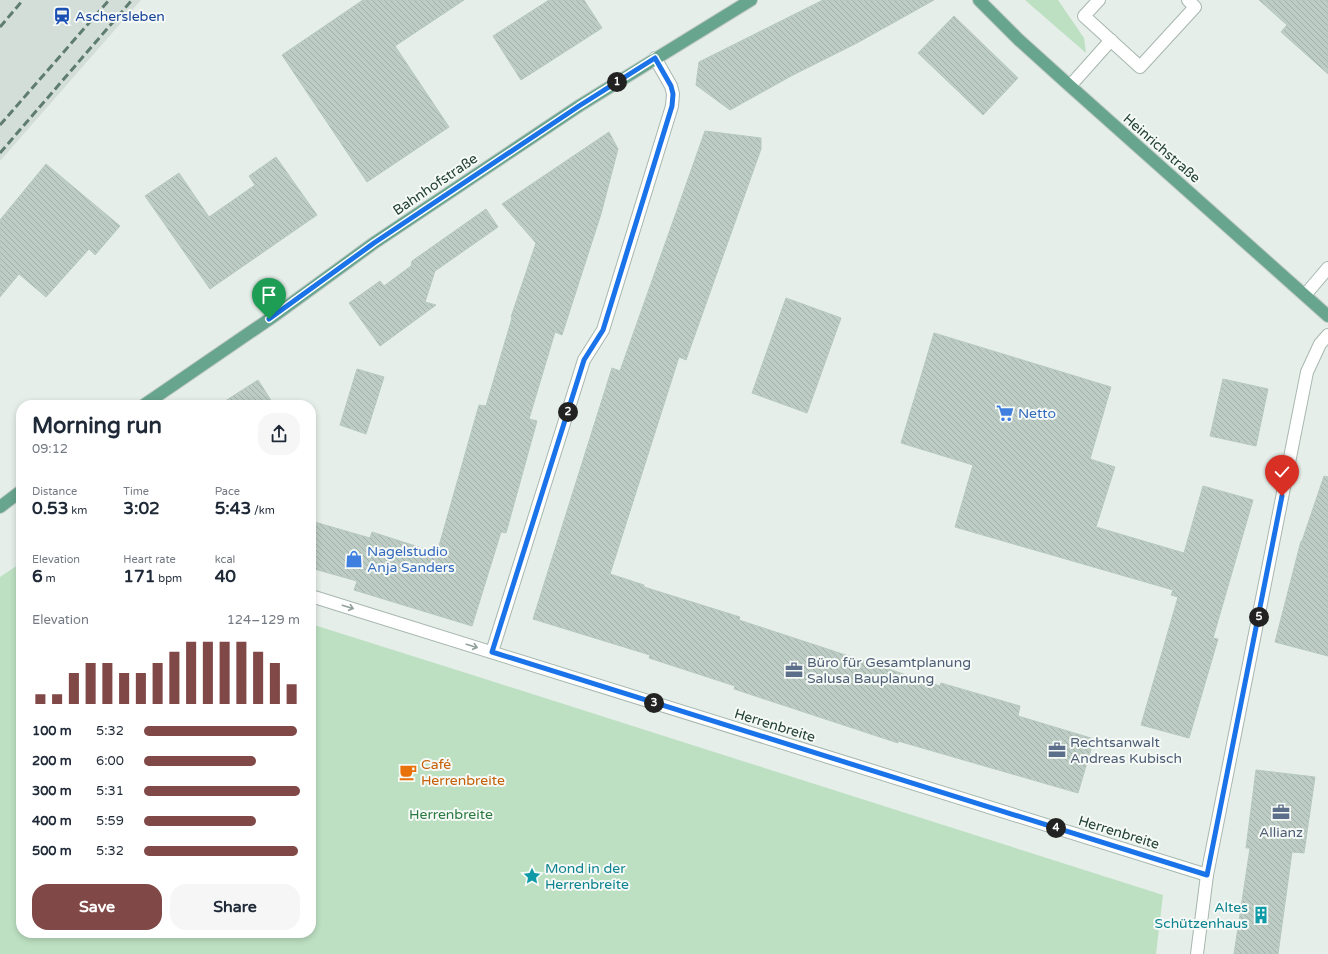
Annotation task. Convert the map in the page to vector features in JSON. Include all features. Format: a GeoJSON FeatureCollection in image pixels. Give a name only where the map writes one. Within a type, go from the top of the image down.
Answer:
{"type":"FeatureCollection","features":[{"type":"Feature","properties":{"kind":"main road","name":"Bahnhofstraße"},"geometry":{"type":"LineString","coordinates":[[151,400],[274,316],[381,238],[579,106],[751,0]]}},
{"type":"Feature","properties":{"kind":"main road","name":"Heinrichstraße"},"geometry":{"type":"LineString","coordinates":[[979,0],[1019,40],[1328,316]]}},
{"type":"Feature","properties":{"kind":"main road"},"geometry":{"type":"LineString","coordinates":[[0,507],[16,495]]}},
{"type":"Feature","properties":{"kind":"street"},"geometry":{"type":"LineString","coordinates":[[1099,0],[1084,16],[1140,67],[1195,7],[1188,0]]}},
{"type":"Feature","properties":{"kind":"street"},"geometry":{"type":"LineString","coordinates":[[1070,86],[1111,40]]}},
{"type":"Feature","properties":{"kind":"street"},"geometry":{"type":"LineString","coordinates":[[492,652],[584,360],[603,330],[672,106],[673,94],[671,86],[655,58]]}},
{"type":"Feature","properties":{"kind":"street"},"geometry":{"type":"LineString","coordinates":[[1305,295],[1328,268]]}},
{"type":"Feature","properties":{"kind":"street"},"geometry":{"type":"LineString","coordinates":[[1197,954],[1207,875],[1307,372],[1320,344],[1328,335]]}},
{"type":"Feature","properties":{"kind":"street","name":"Herrenbreite"},"geometry":{"type":"LineString","coordinates":[[316,598],[1207,875]]}},
{"type":"Feature","properties":{"kind":"shaded area"},"geometry":{"type":"Polygon","coordinates":[[[0,0],[141,0],[0,161],[0,0]]]}},
{"type":"Feature","properties":{"kind":"green space"},"geometry":{"type":"Polygon","coordinates":[[[1025,0],[1058,0],[1084,38],[1086,53],[1025,0]]]}},
{"type":"Feature","properties":{"kind":"green space","name":"Herrenbreite"},"geometry":{"type":"Polygon","coordinates":[[[16,566],[16,938],[316,938],[316,626],[1163,895],[1156,954],[0,954],[0,577],[16,566]]]}},
{"type":"Feature","properties":{"kind":"building"},"geometry":{"type":"Polygon","coordinates":[[[363,0],[464,0],[395,46],[449,127],[367,182],[282,55],[363,0]]]}},
{"type":"Feature","properties":{"kind":"building"},"geometry":{"type":"Polygon","coordinates":[[[549,0],[584,0],[602,28],[521,80],[493,36],[549,0]]]}},
{"type":"Feature","properties":{"kind":"building"},"geometry":{"type":"Polygon","coordinates":[[[823,0],[934,0],[857,43],[793,75],[730,110],[696,85],[699,62],[823,0]]]}},
{"type":"Feature","properties":{"kind":"building"},"geometry":{"type":"Polygon","coordinates":[[[1259,0],[1328,0],[1328,74],[1281,32],[1287,25],[1259,0]]]}},
{"type":"Feature","properties":{"kind":"building"},"geometry":{"type":"Polygon","coordinates":[[[954,16],[1018,78],[983,115],[918,53],[954,16]]]}},
{"type":"Feature","properties":{"kind":"building"},"geometry":{"type":"Polygon","coordinates":[[[705,131],[761,138],[761,149],[686,360],[679,357],[610,574],[644,585],[644,587],[740,617],[739,620],[940,686],[941,683],[1020,706],[1018,716],[1094,739],[1078,793],[898,741],[898,743],[734,689],[735,686],[649,658],[650,655],[533,619],[612,368],[620,371],[705,131]]]}},
{"type":"Feature","properties":{"kind":"building"},"geometry":{"type":"Polygon","coordinates":[[[609,132],[618,149],[601,214],[562,335],[555,332],[529,419],[537,421],[506,533],[501,532],[472,626],[354,590],[357,581],[316,569],[316,522],[370,538],[372,532],[437,553],[479,405],[486,406],[512,318],[511,317],[536,243],[502,204],[609,132]]]}},
{"type":"Feature","properties":{"kind":"building"},"geometry":{"type":"Polygon","coordinates":[[[276,157],[317,215],[210,289],[145,196],[179,173],[209,217],[255,185],[249,176],[276,157]]]}},
{"type":"Feature","properties":{"kind":"building"},"geometry":{"type":"Polygon","coordinates":[[[46,164],[120,226],[95,255],[89,249],[46,297],[19,274],[0,297],[0,220],[46,164]]]}},
{"type":"Feature","properties":{"kind":"building"},"geometry":{"type":"Polygon","coordinates":[[[486,209],[498,227],[435,271],[425,302],[436,305],[380,346],[349,303],[380,281],[384,286],[411,266],[412,261],[486,209]]]}},
{"type":"Feature","properties":{"kind":"building"},"geometry":{"type":"Polygon","coordinates":[[[786,298],[841,318],[807,413],[752,393],[786,298]]]}},
{"type":"Feature","properties":{"kind":"building"},"geometry":{"type":"Polygon","coordinates":[[[934,333],[1111,387],[1090,459],[1115,467],[1096,527],[1184,553],[1203,486],[1253,500],[1213,638],[1218,639],[1189,738],[1141,725],[1178,597],[1171,595],[1173,590],[955,527],[973,465],[901,443],[934,333]]]}},
{"type":"Feature","properties":{"kind":"building"},"geometry":{"type":"Polygon","coordinates":[[[357,369],[384,377],[366,434],[340,425],[357,369]]]}},
{"type":"Feature","properties":{"kind":"building"},"geometry":{"type":"Polygon","coordinates":[[[1223,379],[1268,389],[1256,446],[1210,436],[1223,379]]]}},
{"type":"Feature","properties":{"kind":"building"},"geometry":{"type":"Polygon","coordinates":[[[258,380],[271,400],[227,400],[258,380]]]}},
{"type":"Feature","properties":{"kind":"building"},"geometry":{"type":"Polygon","coordinates":[[[1324,476],[1328,477],[1328,656],[1275,642],[1301,541],[1324,476]]]}},
{"type":"Feature","properties":{"kind":"building"},"geometry":{"type":"Polygon","coordinates":[[[1256,770],[1315,777],[1304,853],[1292,852],[1278,954],[1234,954],[1250,848],[1246,848],[1256,770]]]}},
{"type":"Feature","properties":{"kind":"railway"},"geometry":{"type":"LineString","coordinates":[[0,27],[23,0]]}},
{"type":"Feature","properties":{"kind":"railway"},"geometry":{"type":"LineString","coordinates":[[0,125],[109,0]]}},
{"type":"Feature","properties":{"kind":"railway"},"geometry":{"type":"LineString","coordinates":[[0,153],[132,0]]}},
{"type":"Feature","properties":{"kind":"place","name":"Aschersleben"},"geometry":{"type":"Point","coordinates":[62,16]}},
{"type":"Feature","properties":{"kind":"place","name":"Netto"},"geometry":{"type":"Point","coordinates":[1005,413]}},
{"type":"Feature","properties":{"kind":"place","name":"Nagelstudio Anja Sanders"},"geometry":{"type":"Point","coordinates":[354,559]}},
{"type":"Feature","properties":{"kind":"place","name":"Büro für Gesamtplanung Salusa Bauplanung"},"geometry":{"type":"Point","coordinates":[794,670]}},
{"type":"Feature","properties":{"kind":"place","name":"Rechtsanwalt Andreas Kubisch"},"geometry":{"type":"Point","coordinates":[1057,750]}},
{"type":"Feature","properties":{"kind":"place","name":"Café Herrenbreite"},"geometry":{"type":"Point","coordinates":[408,772]}},
{"type":"Feature","properties":{"kind":"place","name":"Allianz"},"geometry":{"type":"Point","coordinates":[1281,812]}},
{"type":"Feature","properties":{"kind":"place","name":"Mond in der Herrenbreite"},"geometry":{"type":"Point","coordinates":[532,876]}},
{"type":"Feature","properties":{"kind":"place","name":"Altes Schützenhaus"},"geometry":{"type":"Point","coordinates":[1261,915]}},
{"type":"Feature","properties":{"kind":"route"},"geometry":{"type":"LineString","coordinates":[[269,319],[374,243],[579,106],[655,58],[671,86],[673,94],[672,106],[603,330],[584,360],[492,652],[1207,875],[1282,496]]}}]}
